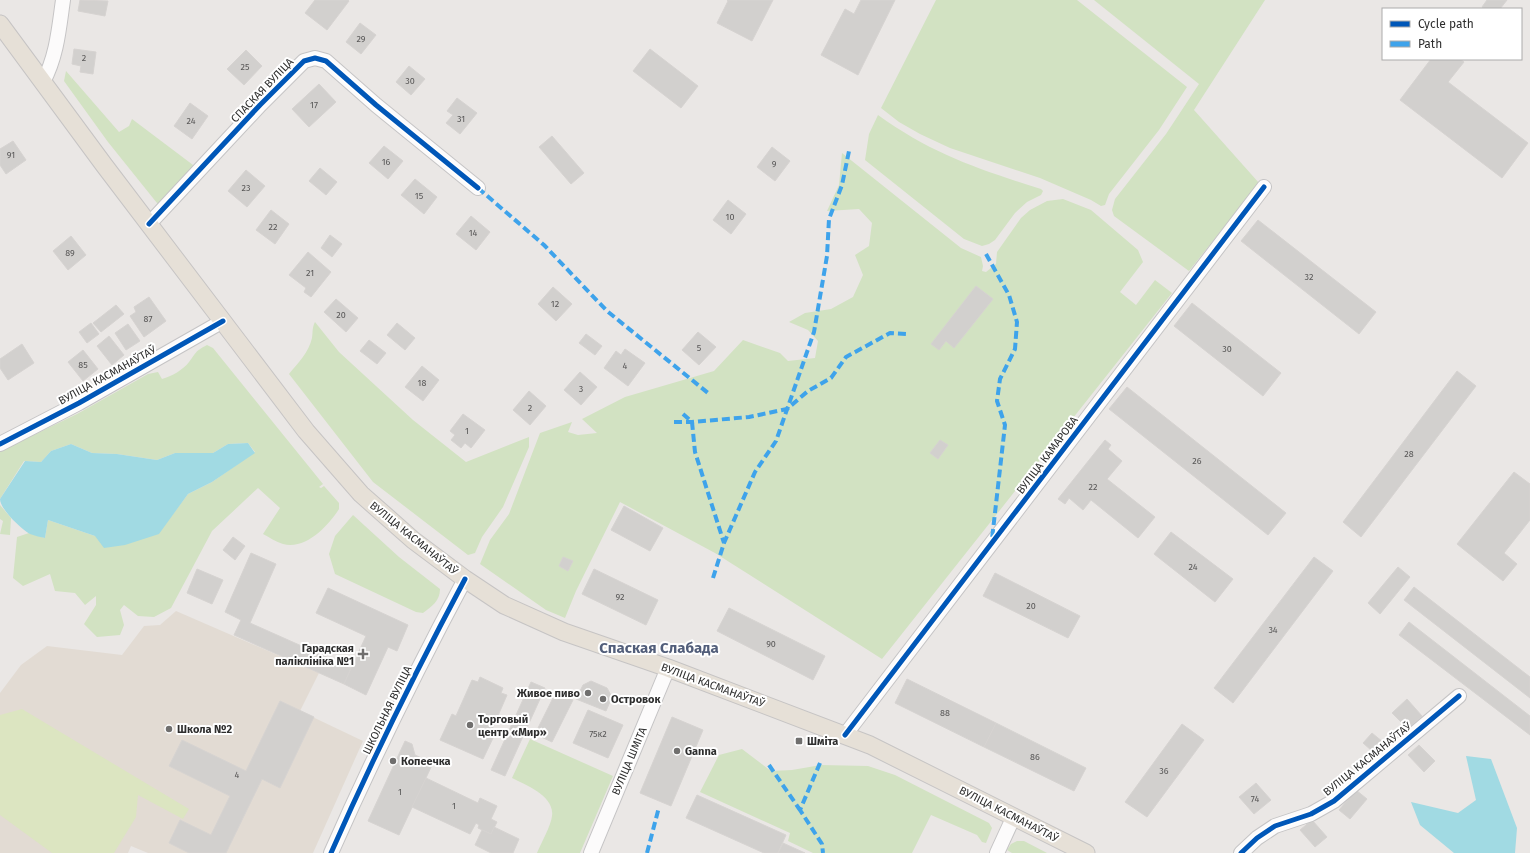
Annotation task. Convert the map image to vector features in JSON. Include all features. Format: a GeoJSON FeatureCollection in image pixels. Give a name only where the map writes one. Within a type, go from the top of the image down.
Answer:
{"type":"FeatureCollection","features":[{"type":"Feature","properties":{"kind":"main road","name":"ВУЛІЦА КАСМАНАЎТАЎ"},"geometry":{"type":"LineString","coordinates":[[0,24],[306,431],[361,494],[413,540],[465,579],[504,605],[564,632],[668,668],[870,745],[1086,853]]}},
{"type":"Feature","properties":{"kind":"street"},"geometry":{"type":"LineString","coordinates":[[43,82],[50,70],[56,47],[63,0]]}},
{"type":"Feature","properties":{"kind":"street","name":"СПАСКАЯ ВУЛІЦА"},"geometry":{"type":"LineString","coordinates":[[149,224],[260,105],[304,61],[315,58],[326,61],[376,105],[478,188]]}},
{"type":"Feature","properties":{"kind":"street","name":"ВУЛІЦА КАМАРОВА"},"geometry":{"type":"LineString","coordinates":[[844,735],[1264,187]]}},
{"type":"Feature","properties":{"kind":"street","name":"ВУЛІЦА КАСМАНАЎТАЎ"},"geometry":{"type":"LineString","coordinates":[[0,444],[79,403],[224,321]]}},
{"type":"Feature","properties":{"kind":"street","name":"ШКОЛЬНАЯ ВУЛІЦА"},"geometry":{"type":"LineString","coordinates":[[331,853],[394,717],[442,620],[465,579]]}},
{"type":"Feature","properties":{"kind":"street","name":"ВУЛІЦА ШМІТА"},"geometry":{"type":"LineString","coordinates":[[591,853],[668,668]]}},
{"type":"Feature","properties":{"kind":"street","name":"ВУЛІЦА КАСМАНАЎТАЎ"},"geometry":{"type":"LineString","coordinates":[[1241,853],[1257,838],[1275,826],[1311,814],[1334,801],[1459,696]]}},
{"type":"Feature","properties":{"kind":"street"},"geometry":{"type":"LineString","coordinates":[[997,853],[1014,816]]}},
{"type":"Feature","properties":{"kind":"shaded area","name":"Школа №2"},"geometry":{"type":"Polygon","coordinates":[[[176,611],[319,673],[300,711],[363,741],[313,853],[148,853],[131,846],[128,853],[0,853],[0,693],[21,665],[47,646],[122,655],[144,626],[160,625],[176,611]]]}},
{"type":"Feature","properties":{"kind":"green space"},"geometry":{"type":"Polygon","coordinates":[[[936,0],[1077,0],[1187,87],[1159,130],[1109,194],[1105,205],[1101,206],[1091,200],[1040,178],[950,148],[899,122],[881,108],[936,0]]]}},
{"type":"Feature","properties":{"kind":"green space"},"geometry":{"type":"Polygon","coordinates":[[[1094,0],[1265,0],[1194,110],[1259,183],[1189,271],[1114,216],[1112,210],[1115,199],[1166,134],[1199,84],[1094,0]]]}},
{"type":"Feature","properties":{"kind":"green space"},"geometry":{"type":"Polygon","coordinates":[[[66,71],[119,132],[129,126],[132,119],[197,168],[161,208],[108,142],[64,81],[66,71]]]}},
{"type":"Feature","properties":{"kind":"green space"},"geometry":{"type":"Polygon","coordinates":[[[878,115],[917,140],[956,159],[1043,191],[1041,195],[1027,202],[1015,213],[995,240],[989,244],[982,246],[964,239],[865,160],[869,134],[878,115]]]}},
{"type":"Feature","properties":{"kind":"green space"},"geometry":{"type":"Polygon","coordinates":[[[842,153],[961,248],[981,257],[983,266],[982,271],[986,272],[996,264],[997,252],[1021,218],[1030,210],[1047,201],[1063,199],[1091,210],[1138,250],[1143,262],[1120,292],[1136,305],[1155,280],[1172,293],[882,659],[715,553],[620,502],[576,591],[565,618],[546,610],[480,564],[490,540],[509,514],[540,433],[572,422],[568,432],[578,435],[597,433],[582,419],[625,397],[714,371],[743,340],[780,353],[788,361],[815,358],[818,341],[808,330],[789,322],[805,313],[831,309],[853,297],[863,275],[855,255],[869,246],[872,223],[859,209],[827,211],[839,185],[842,153]]]}},
{"type":"Feature","properties":{"kind":"green space"},"geometry":{"type":"Polygon","coordinates":[[[315,322],[339,352],[413,420],[466,462],[529,437],[529,447],[503,507],[482,537],[475,553],[468,555],[373,482],[289,374],[303,357],[311,343],[315,322]]]}},
{"type":"Feature","properties":{"kind":"green space"},"geometry":{"type":"Polygon","coordinates":[[[207,345],[213,348],[323,484],[319,487],[321,488],[324,486],[339,503],[339,509],[323,529],[308,540],[292,545],[283,544],[263,534],[280,508],[258,488],[212,531],[171,608],[154,617],[138,616],[124,605],[120,610],[124,625],[120,635],[97,637],[84,624],[96,605],[96,596],[85,605],[75,593],[55,591],[50,574],[23,586],[13,578],[17,537],[29,533],[45,538],[48,520],[95,536],[158,534],[188,494],[212,482],[255,452],[248,443],[228,444],[213,453],[175,453],[157,460],[117,454],[92,453],[71,444],[51,451],[41,462],[24,461],[0,499],[0,441],[15,444],[77,414],[148,374],[158,372],[162,379],[170,376],[184,368],[198,351],[207,345]]]}},
{"type":"Feature","properties":{"kind":"green space"},"geometry":{"type":"Polygon","coordinates":[[[0,505],[11,518],[10,535],[0,534],[3,521],[0,519],[0,505]]]}},
{"type":"Feature","properties":{"kind":"green space"},"geometry":{"type":"Polygon","coordinates":[[[353,515],[399,557],[440,589],[437,600],[423,613],[416,612],[335,574],[329,554],[335,536],[353,515]]]}},
{"type":"Feature","properties":{"kind":"green space"},"geometry":{"type":"Polygon","coordinates":[[[22,709],[189,809],[183,819],[138,795],[136,817],[114,853],[52,853],[0,815],[0,715],[22,709]]]}},
{"type":"Feature","properties":{"kind":"green space"},"geometry":{"type":"Polygon","coordinates":[[[530,739],[613,776],[580,853],[537,853],[550,825],[552,809],[549,803],[538,792],[512,778],[530,739]]]}},
{"type":"Feature","properties":{"kind":"green space"},"geometry":{"type":"Polygon","coordinates":[[[742,749],[771,771],[792,770],[821,765],[868,766],[895,775],[989,823],[992,828],[986,843],[982,842],[977,835],[931,815],[912,853],[813,853],[788,841],[790,833],[700,792],[719,755],[742,749]]]}},
{"type":"Feature","properties":{"kind":"green space"},"geometry":{"type":"Polygon","coordinates":[[[1017,841],[1024,841],[1047,853],[1012,853],[1007,850],[1011,844],[1017,841]]]}},
{"type":"Feature","properties":{"kind":"water"},"geometry":{"type":"Polygon","coordinates":[[[248,443],[255,453],[212,482],[188,494],[159,534],[125,545],[104,548],[95,536],[48,520],[45,538],[32,535],[22,528],[3,508],[0,499],[25,461],[41,462],[51,451],[71,444],[92,453],[117,454],[157,460],[175,453],[213,453],[228,444],[248,443]]]}},
{"type":"Feature","properties":{"kind":"water"},"geometry":{"type":"Polygon","coordinates":[[[1466,756],[1491,759],[1517,828],[1515,853],[1454,853],[1420,825],[1411,802],[1458,813],[1476,800],[1466,756]]]}},
{"type":"Feature","properties":{"kind":"building"},"geometry":{"type":"Polygon","coordinates":[[[80,0],[108,1],[105,16],[78,11],[80,0]]]}},
{"type":"Feature","properties":{"kind":"building"},"geometry":{"type":"Polygon","coordinates":[[[315,0],[349,1],[327,30],[305,13],[315,0]]]}},
{"type":"Feature","properties":{"kind":"building"},"geometry":{"type":"Polygon","coordinates":[[[727,0],[773,0],[752,41],[717,23],[728,1],[727,0]]]}},
{"type":"Feature","properties":{"kind":"building"},"geometry":{"type":"Polygon","coordinates":[[[861,0],[895,0],[858,75],[821,55],[845,9],[854,14],[861,0]]]}},
{"type":"Feature","properties":{"kind":"building"},"geometry":{"type":"Polygon","coordinates":[[[1487,0],[1507,0],[1501,8],[1482,7],[1487,0]]]}},
{"type":"Feature","properties":{"kind":"building"},"geometry":{"type":"Polygon","coordinates":[[[360,23],[376,35],[361,54],[346,42],[360,23]]]}},
{"type":"Feature","properties":{"kind":"building"},"geometry":{"type":"Polygon","coordinates":[[[74,49],[96,52],[93,74],[80,72],[81,66],[72,64],[74,49]]]}},
{"type":"Feature","properties":{"kind":"building"},"geometry":{"type":"Polygon","coordinates":[[[650,49],[698,86],[681,108],[633,71],[650,49]]]}},
{"type":"Feature","properties":{"kind":"building"},"geometry":{"type":"Polygon","coordinates":[[[246,50],[262,66],[244,85],[227,69],[246,50]]]}},
{"type":"Feature","properties":{"kind":"building"},"geometry":{"type":"Polygon","coordinates":[[[1430,60],[1461,60],[1464,62],[1448,82],[1528,143],[1502,178],[1400,100],[1430,60]]]}},
{"type":"Feature","properties":{"kind":"building"},"geometry":{"type":"Polygon","coordinates":[[[409,66],[425,79],[411,95],[396,82],[409,66]]]}},
{"type":"Feature","properties":{"kind":"building"},"geometry":{"type":"Polygon","coordinates":[[[319,84],[336,102],[309,127],[292,109],[319,84]]]}},
{"type":"Feature","properties":{"kind":"building"},"geometry":{"type":"Polygon","coordinates":[[[457,98],[477,113],[460,134],[446,123],[453,115],[447,111],[457,98]]]}},
{"type":"Feature","properties":{"kind":"building"},"geometry":{"type":"Polygon","coordinates":[[[190,103],[208,116],[192,139],[174,126],[190,103]]]}},
{"type":"Feature","properties":{"kind":"building"},"geometry":{"type":"Polygon","coordinates":[[[552,136],[584,173],[571,184],[539,147],[552,136]]]}},
{"type":"Feature","properties":{"kind":"building"},"geometry":{"type":"Polygon","coordinates":[[[13,141],[26,160],[6,174],[0,165],[0,149],[13,141]]]}},
{"type":"Feature","properties":{"kind":"building"},"geometry":{"type":"Polygon","coordinates":[[[384,146],[403,161],[388,179],[369,163],[384,146]]]}},
{"type":"Feature","properties":{"kind":"building"},"geometry":{"type":"Polygon","coordinates":[[[772,147],[790,161],[775,181],[757,167],[772,147]]]}},
{"type":"Feature","properties":{"kind":"building"},"geometry":{"type":"Polygon","coordinates":[[[320,168],[337,182],[326,195],[309,181],[320,168]]]}},
{"type":"Feature","properties":{"kind":"building"},"geometry":{"type":"Polygon","coordinates":[[[246,170],[265,186],[247,207],[228,191],[246,170]]]}},
{"type":"Feature","properties":{"kind":"building"},"geometry":{"type":"Polygon","coordinates":[[[415,179],[437,197],[424,214],[401,195],[415,179]]]}},
{"type":"Feature","properties":{"kind":"building"},"geometry":{"type":"Polygon","coordinates":[[[728,200],[746,214],[731,234],[713,220],[728,200]]]}},
{"type":"Feature","properties":{"kind":"building"},"geometry":{"type":"Polygon","coordinates":[[[271,210],[289,224],[275,244],[256,230],[271,210]]]}},
{"type":"Feature","properties":{"kind":"building"},"geometry":{"type":"Polygon","coordinates":[[[471,216],[490,232],[476,250],[456,234],[471,216]]]}},
{"type":"Feature","properties":{"kind":"building"},"geometry":{"type":"Polygon","coordinates":[[[1258,220],[1376,312],[1359,334],[1241,241],[1258,220]]]}},
{"type":"Feature","properties":{"kind":"building"},"geometry":{"type":"Polygon","coordinates":[[[330,235],[342,244],[332,257],[321,248],[330,235]]]}},
{"type":"Feature","properties":{"kind":"building"},"geometry":{"type":"Polygon","coordinates":[[[71,236],[86,255],[68,270],[53,251],[71,236]]]}},
{"type":"Feature","properties":{"kind":"building"},"geometry":{"type":"Polygon","coordinates":[[[308,252],[331,272],[311,297],[304,292],[306,288],[289,275],[308,252]]]}},
{"type":"Feature","properties":{"kind":"building"},"geometry":{"type":"Polygon","coordinates":[[[976,286],[993,299],[954,348],[946,341],[939,350],[931,344],[976,286]]]}},
{"type":"Feature","properties":{"kind":"building"},"geometry":{"type":"Polygon","coordinates":[[[553,287],[572,304],[556,321],[538,304],[553,287]]]}},
{"type":"Feature","properties":{"kind":"building"},"geometry":{"type":"Polygon","coordinates":[[[149,297],[166,321],[144,337],[130,316],[136,312],[134,307],[149,297]]]}},
{"type":"Feature","properties":{"kind":"building"},"geometry":{"type":"Polygon","coordinates":[[[336,299],[358,318],[346,332],[324,312],[336,299]]]}},
{"type":"Feature","properties":{"kind":"building"},"geometry":{"type":"Polygon","coordinates":[[[1192,303],[1281,373],[1263,396],[1174,326],[1192,303]]]}},
{"type":"Feature","properties":{"kind":"building"},"geometry":{"type":"Polygon","coordinates":[[[116,305],[124,314],[101,332],[93,323],[116,305]]]}},
{"type":"Feature","properties":{"kind":"building"},"geometry":{"type":"Polygon","coordinates":[[[91,323],[99,334],[87,343],[79,332],[91,323]]]}},
{"type":"Feature","properties":{"kind":"building"},"geometry":{"type":"Polygon","coordinates":[[[397,323],[415,338],[405,350],[387,335],[397,323]]]}},
{"type":"Feature","properties":{"kind":"building"},"geometry":{"type":"Polygon","coordinates":[[[128,324],[140,341],[126,350],[115,333],[128,324]]]}},
{"type":"Feature","properties":{"kind":"building"},"geometry":{"type":"Polygon","coordinates":[[[698,332],[716,347],[699,365],[682,350],[698,332]]]}},
{"type":"Feature","properties":{"kind":"building"},"geometry":{"type":"Polygon","coordinates":[[[586,334],[602,346],[595,355],[579,343],[586,334]]]}},
{"type":"Feature","properties":{"kind":"building"},"geometry":{"type":"Polygon","coordinates":[[[109,336],[124,355],[112,365],[97,346],[109,336]]]}},
{"type":"Feature","properties":{"kind":"building"},"geometry":{"type":"Polygon","coordinates":[[[369,340],[386,353],[377,364],[360,351],[369,340]]]}},
{"type":"Feature","properties":{"kind":"building"},"geometry":{"type":"Polygon","coordinates":[[[22,344],[34,363],[8,380],[0,368],[0,359],[22,344]]]}},
{"type":"Feature","properties":{"kind":"building"},"geometry":{"type":"Polygon","coordinates":[[[625,349],[645,363],[628,386],[604,368],[616,351],[621,355],[625,349]]]}},
{"type":"Feature","properties":{"kind":"building"},"geometry":{"type":"Polygon","coordinates":[[[83,350],[98,369],[83,381],[68,362],[83,350]]]}},
{"type":"Feature","properties":{"kind":"building"},"geometry":{"type":"Polygon","coordinates":[[[422,366],[439,380],[423,401],[405,387],[422,366]]]}},
{"type":"Feature","properties":{"kind":"building"},"geometry":{"type":"Polygon","coordinates":[[[1457,371],[1476,386],[1361,537],[1343,522],[1457,371]]]}},
{"type":"Feature","properties":{"kind":"building"},"geometry":{"type":"Polygon","coordinates":[[[580,372],[597,387],[581,405],[564,390],[580,372]]]}},
{"type":"Feature","properties":{"kind":"building"},"geometry":{"type":"Polygon","coordinates":[[[1127,387],[1286,513],[1268,535],[1109,409],[1127,387]]]}},
{"type":"Feature","properties":{"kind":"building"},"geometry":{"type":"Polygon","coordinates":[[[529,391],[546,406],[530,425],[513,410],[529,391]]]}},
{"type":"Feature","properties":{"kind":"building"},"geometry":{"type":"Polygon","coordinates":[[[463,414],[485,430],[471,448],[465,443],[461,448],[451,440],[455,435],[450,431],[463,414]]]}},
{"type":"Feature","properties":{"kind":"building"},"geometry":{"type":"Polygon","coordinates":[[[940,440],[948,445],[938,459],[930,453],[940,440]]]}},
{"type":"Feature","properties":{"kind":"building"},"geometry":{"type":"Polygon","coordinates":[[[1105,440],[1111,445],[1108,449],[1122,461],[1107,479],[1155,517],[1138,538],[1091,500],[1083,510],[1069,498],[1065,504],[1058,499],[1105,440]]]}},
{"type":"Feature","properties":{"kind":"building"},"geometry":{"type":"Polygon","coordinates":[[[1514,472],[1530,484],[1530,520],[1504,553],[1517,564],[1503,581],[1457,544],[1514,472]]]}},
{"type":"Feature","properties":{"kind":"building"},"geometry":{"type":"Polygon","coordinates":[[[624,506],[663,528],[650,551],[611,530],[624,506]]]}},
{"type":"Feature","properties":{"kind":"building"},"geometry":{"type":"Polygon","coordinates":[[[1171,532],[1233,579],[1215,602],[1154,554],[1171,532]]]}},
{"type":"Feature","properties":{"kind":"building"},"geometry":{"type":"Polygon","coordinates":[[[233,537],[245,546],[235,560],[223,550],[233,537]]]}},
{"type":"Feature","properties":{"kind":"building"},"geometry":{"type":"Polygon","coordinates":[[[251,553],[276,564],[250,623],[351,668],[344,684],[234,635],[241,620],[225,612],[251,553]]]}},
{"type":"Feature","properties":{"kind":"building"},"geometry":{"type":"Polygon","coordinates":[[[563,557],[573,561],[568,571],[559,566],[563,557]]]}},
{"type":"Feature","properties":{"kind":"building"},"geometry":{"type":"Polygon","coordinates":[[[1314,557],[1333,571],[1233,703],[1214,688],[1314,557]]]}},
{"type":"Feature","properties":{"kind":"building"},"geometry":{"type":"Polygon","coordinates":[[[1398,567],[1410,577],[1380,614],[1368,603],[1398,567]]]}},
{"type":"Feature","properties":{"kind":"building"},"geometry":{"type":"Polygon","coordinates":[[[197,569],[223,580],[212,604],[187,593],[197,569]]]}},
{"type":"Feature","properties":{"kind":"building"},"geometry":{"type":"Polygon","coordinates":[[[594,569],[658,600],[646,625],[582,594],[594,569]]]}},
{"type":"Feature","properties":{"kind":"building"},"geometry":{"type":"Polygon","coordinates":[[[995,573],[1080,616],[1068,638],[983,596],[995,573]]]}},
{"type":"Feature","properties":{"kind":"building"},"geometry":{"type":"Polygon","coordinates":[[[1414,587],[1530,677],[1530,698],[1404,600],[1414,587]]]}},
{"type":"Feature","properties":{"kind":"building"},"geometry":{"type":"Polygon","coordinates":[[[328,588],[408,625],[397,651],[388,647],[366,695],[344,684],[366,636],[316,613],[328,588]]]}},
{"type":"Feature","properties":{"kind":"building"},"geometry":{"type":"Polygon","coordinates":[[[729,608],[825,656],[813,680],[717,631],[729,608]]]}},
{"type":"Feature","properties":{"kind":"building"},"geometry":{"type":"Polygon","coordinates":[[[1409,622],[1530,716],[1530,735],[1399,635],[1409,622]]]}},
{"type":"Feature","properties":{"kind":"building","name":"Торговый центр «Мир»"},"geometry":{"type":"Polygon","coordinates":[[[480,677],[503,688],[501,693],[507,695],[490,734],[494,736],[483,759],[440,740],[452,714],[456,716],[472,680],[478,682],[480,677]]]}},
{"type":"Feature","properties":{"kind":"building"},"geometry":{"type":"Polygon","coordinates":[[[907,679],[996,723],[984,747],[895,703],[907,679]]]}},
{"type":"Feature","properties":{"kind":"building"},"geometry":{"type":"Polygon","coordinates":[[[591,681],[607,688],[612,697],[606,711],[576,699],[583,685],[591,681]]]}},
{"type":"Feature","properties":{"kind":"building"},"geometry":{"type":"Polygon","coordinates":[[[531,682],[545,688],[505,776],[491,770],[531,682]]]}},
{"type":"Feature","properties":{"kind":"building"},"geometry":{"type":"Polygon","coordinates":[[[556,692],[573,700],[552,742],[535,734],[556,692]]]}},
{"type":"Feature","properties":{"kind":"building"},"geometry":{"type":"Polygon","coordinates":[[[1407,699],[1422,716],[1408,729],[1392,713],[1407,699]]]}},
{"type":"Feature","properties":{"kind":"building"},"geometry":{"type":"Polygon","coordinates":[[[280,701],[314,717],[280,788],[262,779],[226,853],[189,853],[169,843],[180,820],[211,835],[230,796],[169,766],[182,740],[246,771],[280,701]]]}},
{"type":"Feature","properties":{"kind":"building"},"geometry":{"type":"Polygon","coordinates":[[[588,710],[623,725],[608,758],[573,743],[588,710]]]}},
{"type":"Feature","properties":{"kind":"building"},"geometry":{"type":"Polygon","coordinates":[[[672,717],[703,730],[671,806],[640,793],[672,717]]]}},
{"type":"Feature","properties":{"kind":"building"},"geometry":{"type":"Polygon","coordinates":[[[996,723],[1086,768],[1074,791],[984,747],[996,723]]]}},
{"type":"Feature","properties":{"kind":"building"},"geometry":{"type":"Polygon","coordinates":[[[1182,724],[1204,740],[1147,817],[1125,802],[1182,724]]]}},
{"type":"Feature","properties":{"kind":"building"},"geometry":{"type":"Polygon","coordinates":[[[1372,733],[1389,747],[1380,758],[1363,743],[1372,733]]]}},
{"type":"Feature","properties":{"kind":"building"},"geometry":{"type":"Polygon","coordinates":[[[405,741],[412,744],[415,755],[433,763],[399,835],[368,821],[405,741]]]}},
{"type":"Feature","properties":{"kind":"building"},"geometry":{"type":"Polygon","coordinates":[[[1419,745],[1435,761],[1424,772],[1408,755],[1419,745]]]}},
{"type":"Feature","properties":{"kind":"building"},"geometry":{"type":"Polygon","coordinates":[[[426,778],[478,803],[480,798],[497,806],[491,819],[497,822],[491,834],[478,828],[479,825],[476,823],[470,834],[412,807],[426,778]]]}},
{"type":"Feature","properties":{"kind":"building"},"geometry":{"type":"Polygon","coordinates":[[[1256,783],[1271,800],[1254,814],[1239,797],[1256,783]]]}},
{"type":"Feature","properties":{"kind":"building"},"geometry":{"type":"Polygon","coordinates":[[[1356,790],[1367,799],[1350,819],[1339,810],[1356,790]]]}},
{"type":"Feature","properties":{"kind":"building"},"geometry":{"type":"Polygon","coordinates":[[[697,795],[786,835],[778,853],[764,853],[686,818],[697,795]]]}},
{"type":"Feature","properties":{"kind":"building"},"geometry":{"type":"Polygon","coordinates":[[[1312,820],[1327,837],[1315,847],[1300,830],[1312,820]]]}},
{"type":"Feature","properties":{"kind":"building"},"geometry":{"type":"Polygon","coordinates":[[[494,827],[519,839],[513,853],[491,853],[475,845],[482,830],[491,834],[494,827]]]}},
{"type":"Feature","properties":{"kind":"building"},"geometry":{"type":"Polygon","coordinates":[[[783,843],[805,853],[778,853],[783,843]]]}},
{"type":"Feature","properties":{"kind":"marked path"},"geometry":{"type":"LineString","coordinates":[[713,578],[724,543],[755,472],[776,441],[814,332],[827,256],[829,219],[842,185],[849,151]]}},
{"type":"Feature","properties":{"kind":"marked path"},"geometry":{"type":"LineString","coordinates":[[478,188],[544,245],[607,311],[708,393]]}},
{"type":"Feature","properties":{"kind":"marked path"},"geometry":{"type":"LineString","coordinates":[[986,254],[1009,295],[1017,322],[1015,349],[1000,379],[997,401],[1005,425],[992,539]]}},
{"type":"Feature","properties":{"kind":"marked path"},"geometry":{"type":"LineString","coordinates":[[674,422],[749,417],[787,409],[808,391],[831,378],[846,357],[890,333],[907,334]]}},
{"type":"Feature","properties":{"kind":"marked path"},"geometry":{"type":"LineString","coordinates":[[683,414],[692,422],[695,452],[724,543]]}},
{"type":"Feature","properties":{"kind":"marked path"},"geometry":{"type":"LineString","coordinates":[[820,763],[800,810],[822,844],[823,853]]}},
{"type":"Feature","properties":{"kind":"marked path"},"geometry":{"type":"LineString","coordinates":[[769,765],[800,810]]}},
{"type":"Feature","properties":{"kind":"marked path"},"geometry":{"type":"LineString","coordinates":[[647,853],[659,807]]}},
{"type":"Feature","properties":{"kind":"cycle path"},"geometry":{"type":"LineString","coordinates":[[149,224],[260,105],[304,61],[315,58],[326,61],[376,105],[478,188]]}},
{"type":"Feature","properties":{"kind":"cycle path"},"geometry":{"type":"LineString","coordinates":[[845,735],[1264,187]]}},
{"type":"Feature","properties":{"kind":"cycle path"},"geometry":{"type":"LineString","coordinates":[[0,444],[79,403],[223,321]]}},
{"type":"Feature","properties":{"kind":"cycle path"},"geometry":{"type":"LineString","coordinates":[[331,853],[395,715],[465,579]]}},
{"type":"Feature","properties":{"kind":"cycle path"},"geometry":{"type":"LineString","coordinates":[[1241,853],[1257,838],[1275,826],[1311,814],[1334,801],[1459,696]]}},
{"type":"Feature","properties":{"kind":"place","name":"Гарадская паліклініка №1"},"geometry":{"type":"Point","coordinates":[363,654]}},
{"type":"Feature","properties":{"kind":"place","name":"Живое пиво"},"geometry":{"type":"Point","coordinates":[588,693]}},
{"type":"Feature","properties":{"kind":"place","name":"Островок"},"geometry":{"type":"Point","coordinates":[603,699]}},
{"type":"Feature","properties":{"kind":"place","name":"Торговый центр «Мир»"},"geometry":{"type":"Point","coordinates":[470,725]}},
{"type":"Feature","properties":{"kind":"place","name":"Школа №2"},"geometry":{"type":"Point","coordinates":[169,729]}},
{"type":"Feature","properties":{"kind":"place","name":"Шміта"},"geometry":{"type":"Point","coordinates":[799,741]}},
{"type":"Feature","properties":{"kind":"place","name":"Ganna"},"geometry":{"type":"Point","coordinates":[677,751]}},
{"type":"Feature","properties":{"kind":"place","name":"Копеечка"},"geometry":{"type":"Point","coordinates":[393,761]}},
{"type":"Feature","properties":{"kind":"district","name":"Спаская Слабада"},"geometry":{"type":"Point","coordinates":[659,648]}}]}
